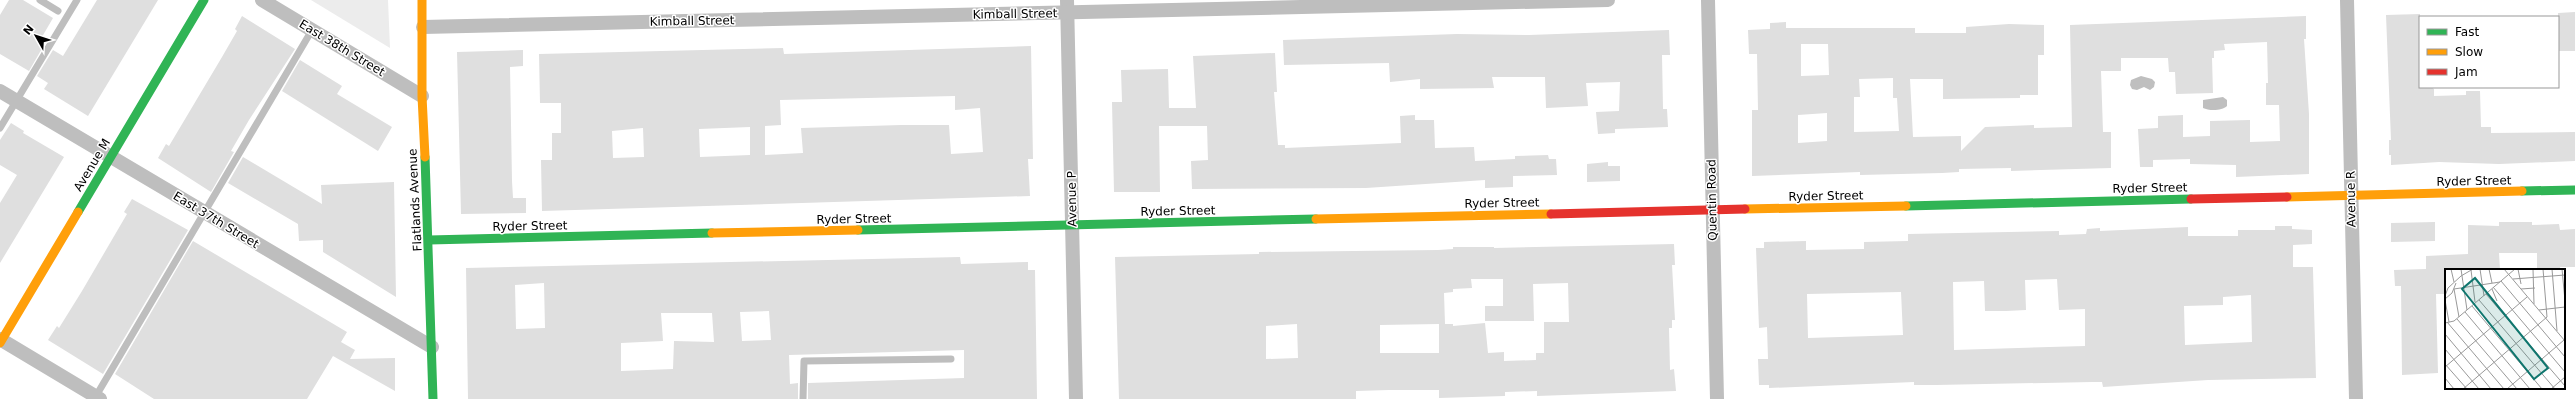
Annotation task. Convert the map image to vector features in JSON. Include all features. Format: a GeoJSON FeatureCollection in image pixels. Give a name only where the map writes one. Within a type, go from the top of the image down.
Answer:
{"type":"FeatureCollection","features":[{"type":"Feature","properties":{"kind":"street","name":"Avenue M"},"geometry":{"type":"LineString","coordinates":[[0,341],[204,0]]}},
{"type":"Feature","properties":{"kind":"street","name":"East 38th Street"},"geometry":{"type":"LineString","coordinates":[[262,0],[422,96]]}},
{"type":"Feature","properties":{"kind":"street","name":"Flatlands Avenue"},"geometry":{"type":"LineString","coordinates":[[422,0],[422,96],[429,240],[433,399]]}},
{"type":"Feature","properties":{"kind":"street","name":"Kimball Street"},"geometry":{"type":"LineString","coordinates":[[423,27],[1067,6],[1608,0]]}},
{"type":"Feature","properties":{"kind":"street","name":"Quentin Road"},"geometry":{"type":"LineString","coordinates":[[1708,0],[1717,399]]}},
{"type":"Feature","properties":{"kind":"street","name":"Avenue R"},"geometry":{"type":"LineString","coordinates":[[2347,0],[2356,399]]}},
{"type":"Feature","properties":{"kind":"street","name":"Avenue P"},"geometry":{"type":"LineString","coordinates":[[1067,6],[1076,399]]}},
{"type":"Feature","properties":{"kind":"street","name":"East 37th Street"},"geometry":{"type":"LineString","coordinates":[[0,91],[432,347]]}},
{"type":"Feature","properties":{"kind":"street","name":"Ryder Street"},"geometry":{"type":"LineString","coordinates":[[429,240],[2575,190]]}},
{"type":"Feature","properties":{"kind":"street"},"geometry":{"type":"LineString","coordinates":[[0,341],[98,398]]}},
{"type":"Feature","properties":{"kind":"lane"},"geometry":{"type":"LineString","coordinates":[[40,0],[58,11]]}},
{"type":"Feature","properties":{"kind":"lane"},"geometry":{"type":"LineString","coordinates":[[0,128],[77,0]]}},
{"type":"Feature","properties":{"kind":"lane"},"geometry":{"type":"LineString","coordinates":[[98,398],[188,238],[205,213],[238,154],[312,30]]}},
{"type":"Feature","properties":{"kind":"lane"},"geometry":{"type":"LineString","coordinates":[[803,399],[804,361],[951,359]]}},
{"type":"Feature","properties":{"kind":"shaded area"},"geometry":{"type":"Polygon","coordinates":[[[311,0],[388,0],[390,48],[311,0]]]}},
{"type":"Feature","properties":{"kind":"shaded area"},"geometry":{"type":"Polygon","coordinates":[[[2141,76],[2152,79],[2155,82],[2154,87],[2150,90],[2144,87],[2137,90],[2132,89],[2130,85],[2131,80],[2141,76]]]}},
{"type":"Feature","properties":{"kind":"shaded area"},"geometry":{"type":"Polygon","coordinates":[[[2223,97],[2227,100],[2227,106],[2225,108],[2209,110],[2203,108],[2203,100],[2223,97]]]}},
{"type":"Feature","properties":{"kind":"building"},"geometry":{"type":"Polygon","coordinates":[[[9,0],[23,0],[53,18],[39,42],[44,45],[29,71],[0,54],[0,15],[9,0]]]}},
{"type":"Feature","properties":{"kind":"building"},"geometry":{"type":"Polygon","coordinates":[[[97,0],[158,0],[88,116],[44,89],[48,83],[37,76],[53,50],[63,56],[97,0]]]}},
{"type":"Feature","properties":{"kind":"building"},"geometry":{"type":"Polygon","coordinates":[[[2575,12],[2575,51],[2559,51],[2558,13],[2575,12]]]}},
{"type":"Feature","properties":{"kind":"building"},"geometry":{"type":"Polygon","coordinates":[[[2420,14],[2419,88],[2432,88],[2434,89],[2434,96],[2466,95],[2466,91],[2480,91],[2481,127],[2491,127],[2491,133],[2575,132],[2575,161],[2499,164],[2439,162],[2391,165],[2391,155],[2389,155],[2389,140],[2391,140],[2386,15],[2420,14]]]}},
{"type":"Feature","properties":{"kind":"building"},"geometry":{"type":"Polygon","coordinates":[[[242,16],[295,49],[249,120],[231,151],[234,152],[211,192],[158,158],[166,144],[169,146],[222,57],[237,31],[235,29],[242,16]]]}},
{"type":"Feature","properties":{"kind":"building"},"geometry":{"type":"Polygon","coordinates":[[[2306,16],[2306,39],[2304,39],[2309,114],[2309,174],[2236,177],[2236,165],[2190,164],[2190,159],[2153,160],[2153,167],[2140,167],[2138,129],[2158,128],[2158,116],[2183,115],[2183,137],[2210,136],[2210,121],[2250,120],[2250,142],[2280,141],[2279,105],[2266,105],[2266,83],[2268,83],[2267,42],[2224,44],[2225,50],[2214,51],[2214,58],[2212,58],[2213,93],[2176,94],[2175,72],[2169,72],[2168,58],[2121,58],[2121,71],[2101,71],[2103,132],[2111,132],[2111,168],[2011,171],[2011,168],[1959,169],[1959,172],[1942,173],[1860,175],[1860,172],[1752,176],[1752,110],[1758,110],[1757,54],[1749,54],[1748,30],[1770,29],[1770,23],[1786,22],[1786,28],[1915,28],[1915,33],[1966,33],[1966,27],[2009,24],[2044,25],[2044,55],[2038,55],[2038,95],[2020,95],[2020,98],[1943,99],[1943,79],[1910,79],[1913,137],[1961,136],[1961,151],[1985,127],[2034,125],[2034,128],[2072,127],[2070,25],[2306,16]],[[1801,44],[1801,76],[1829,75],[1828,44],[1801,44]],[[1893,78],[1859,79],[1860,97],[1854,97],[1854,132],[1899,131],[1897,98],[1893,98],[1893,78]],[[1827,113],[1798,115],[1798,143],[1827,141],[1827,113]]]}},
{"type":"Feature","properties":{"kind":"building"},"geometry":{"type":"Polygon","coordinates":[[[1669,30],[1670,55],[1662,55],[1663,109],[1667,109],[1668,127],[1615,129],[1615,133],[1598,134],[1596,112],[1619,111],[1620,82],[1586,83],[1588,106],[1546,108],[1545,77],[1492,77],[1494,88],[1420,89],[1420,79],[1390,82],[1389,63],[1284,65],[1283,40],[1457,34],[1529,35],[1669,30]]]}},
{"type":"Feature","properties":{"kind":"building"},"geometry":{"type":"Polygon","coordinates":[[[1031,46],[1033,159],[1028,159],[1030,196],[542,211],[541,160],[552,160],[552,133],[561,133],[561,103],[540,103],[539,54],[783,48],[784,54],[1031,46]],[[955,96],[780,100],[781,125],[765,126],[765,155],[803,153],[801,128],[901,125],[949,125],[951,154],[983,152],[980,108],[955,110],[955,96]],[[750,127],[699,129],[700,157],[750,155],[750,127]],[[643,128],[612,131],[613,158],[644,157],[643,128]]]}},
{"type":"Feature","properties":{"kind":"building"},"geometry":{"type":"Polygon","coordinates":[[[523,50],[523,66],[510,67],[512,181],[513,198],[526,198],[526,213],[461,214],[457,52],[523,50]]]}},
{"type":"Feature","properties":{"kind":"building"},"geometry":{"type":"Polygon","coordinates":[[[1275,53],[1277,92],[1274,92],[1278,145],[1285,145],[1285,148],[1401,143],[1400,116],[1415,115],[1415,120],[1434,120],[1435,148],[1474,147],[1475,161],[1515,159],[1515,156],[1548,155],[1549,159],[1556,159],[1557,175],[1513,176],[1513,187],[1485,188],[1485,180],[1366,188],[1192,189],[1191,161],[1208,160],[1207,126],[1159,126],[1160,192],[1114,192],[1112,102],[1122,102],[1121,70],[1168,69],[1169,108],[1196,108],[1193,56],[1275,53]]]}},
{"type":"Feature","properties":{"kind":"building"},"geometry":{"type":"Polygon","coordinates":[[[300,60],[342,86],[337,94],[392,127],[378,151],[282,91],[300,60]]]}},
{"type":"Feature","properties":{"kind":"building"},"geometry":{"type":"Polygon","coordinates":[[[11,123],[24,131],[23,133],[64,157],[0,263],[0,203],[17,175],[0,165],[0,140],[11,123]]]}},
{"type":"Feature","properties":{"kind":"building"},"geometry":{"type":"Polygon","coordinates":[[[243,157],[322,204],[321,185],[394,182],[396,297],[323,252],[323,240],[299,241],[298,224],[228,183],[243,157]]]}},
{"type":"Feature","properties":{"kind":"building"},"geometry":{"type":"Polygon","coordinates":[[[1608,162],[1608,166],[1620,166],[1620,181],[1587,182],[1587,164],[1608,162]]]}},
{"type":"Feature","properties":{"kind":"building"},"geometry":{"type":"Polygon","coordinates":[[[132,199],[188,230],[103,374],[48,340],[57,326],[59,328],[82,291],[127,214],[124,212],[132,199]]]}},
{"type":"Feature","properties":{"kind":"building"},"geometry":{"type":"Polygon","coordinates":[[[2435,222],[2435,241],[2391,242],[2391,223],[2435,222]]]}},
{"type":"Feature","properties":{"kind":"building"},"geometry":{"type":"Polygon","coordinates":[[[2499,222],[2532,222],[2532,225],[2559,224],[2560,230],[2575,229],[2575,267],[2560,267],[2561,269],[2537,269],[2537,253],[2499,253],[2500,269],[2445,269],[2445,294],[2436,294],[2438,373],[2402,375],[2401,286],[2395,286],[2394,270],[2426,269],[2426,256],[2468,254],[2468,225],[2499,226],[2499,222]]]}},
{"type":"Feature","properties":{"kind":"building"},"geometry":{"type":"Polygon","coordinates":[[[2275,226],[2292,226],[2292,229],[2312,230],[2312,244],[2293,245],[2293,267],[2313,267],[2316,378],[2208,380],[2103,387],[2102,382],[1914,385],[1914,382],[1769,388],[1769,385],[1759,385],[1758,359],[1768,359],[1767,327],[1759,328],[1756,248],[1764,248],[1764,242],[1806,241],[1806,250],[1864,249],[1864,242],[1908,241],[1908,234],[2059,231],[2059,235],[2086,234],[2087,229],[2100,228],[2100,231],[2188,227],[2188,236],[2238,236],[2238,230],[2275,230],[2275,226]],[[2057,279],[2025,280],[2026,310],[2006,311],[1985,311],[1984,281],[1953,282],[1954,350],[2085,346],[2085,309],[2059,310],[2057,279]],[[1901,292],[1807,294],[1808,338],[1903,335],[1901,292]],[[2251,295],[2223,297],[2223,305],[2184,306],[2185,345],[2252,342],[2251,295]]]}},
{"type":"Feature","properties":{"kind":"building"},"geometry":{"type":"Polygon","coordinates":[[[193,241],[347,332],[341,342],[355,350],[350,359],[395,358],[395,391],[333,356],[307,399],[154,399],[115,374],[193,241]]]}},
{"type":"Feature","properties":{"kind":"building"},"geometry":{"type":"Polygon","coordinates":[[[1674,244],[1675,265],[1672,265],[1675,320],[1672,320],[1672,328],[1669,328],[1670,370],[1674,369],[1676,391],[1537,396],[1537,391],[1505,392],[1505,396],[1439,398],[1439,390],[1389,390],[1356,391],[1356,399],[1119,399],[1115,257],[1259,254],[1259,252],[1438,250],[1453,249],[1453,247],[1494,248],[1674,244]],[[1471,279],[1472,288],[1453,289],[1453,292],[1444,293],[1445,324],[1453,324],[1453,326],[1485,323],[1488,353],[1504,352],[1504,361],[1536,360],[1536,353],[1544,353],[1544,322],[1569,322],[1568,283],[1533,284],[1534,321],[1485,321],[1485,306],[1503,306],[1503,279],[1471,279]],[[1297,324],[1266,326],[1266,359],[1298,358],[1297,324]],[[1439,324],[1380,325],[1380,353],[1439,353],[1439,324]]]}},
{"type":"Feature","properties":{"kind":"building"},"geometry":{"type":"Polygon","coordinates":[[[960,257],[961,264],[1028,262],[1028,270],[1035,270],[1037,399],[808,399],[808,383],[964,378],[964,350],[789,355],[790,384],[798,383],[798,399],[468,399],[466,268],[960,257]],[[544,283],[515,285],[516,329],[545,328],[544,283]],[[769,311],[740,312],[742,341],[771,340],[769,311]],[[661,313],[663,341],[621,343],[621,371],[673,369],[674,341],[714,342],[712,313],[661,313]]]}},
{"type":"Feature","properties":{"kind":"traffic: fast"},"geometry":{"type":"LineString","coordinates":[[78,212],[204,0]]}},
{"type":"Feature","properties":{"kind":"traffic: fast"},"geometry":{"type":"LineString","coordinates":[[425,157],[433,399]]}},
{"type":"Feature","properties":{"kind":"traffic: fast"},"geometry":{"type":"LineString","coordinates":[[2522,191],[2575,190]]}},
{"type":"Feature","properties":{"kind":"traffic: fast"},"geometry":{"type":"LineString","coordinates":[[1906,206],[2191,199]]}},
{"type":"Feature","properties":{"kind":"traffic: fast"},"geometry":{"type":"LineString","coordinates":[[858,230],[1316,219]]}},
{"type":"Feature","properties":{"kind":"traffic: fast"},"geometry":{"type":"LineString","coordinates":[[429,240],[712,233]]}},
{"type":"Feature","properties":{"kind":"traffic: slow"},"geometry":{"type":"LineString","coordinates":[[422,0],[422,96],[425,157]]}},
{"type":"Feature","properties":{"kind":"traffic: slow"},"geometry":{"type":"LineString","coordinates":[[2287,197],[2522,191]]}},
{"type":"Feature","properties":{"kind":"traffic: slow"},"geometry":{"type":"LineString","coordinates":[[1745,209],[1906,206]]}},
{"type":"Feature","properties":{"kind":"traffic: slow"},"geometry":{"type":"LineString","coordinates":[[0,343],[78,212]]}},
{"type":"Feature","properties":{"kind":"traffic: slow"},"geometry":{"type":"LineString","coordinates":[[1316,219],[1551,214]]}},
{"type":"Feature","properties":{"kind":"traffic: slow"},"geometry":{"type":"LineString","coordinates":[[712,233],[858,230]]}},
{"type":"Feature","properties":{"kind":"traffic: jam"},"geometry":{"type":"LineString","coordinates":[[2191,199],[2287,197]]}},
{"type":"Feature","properties":{"kind":"traffic: jam"},"geometry":{"type":"LineString","coordinates":[[1551,214],[1745,209]]}}]}
